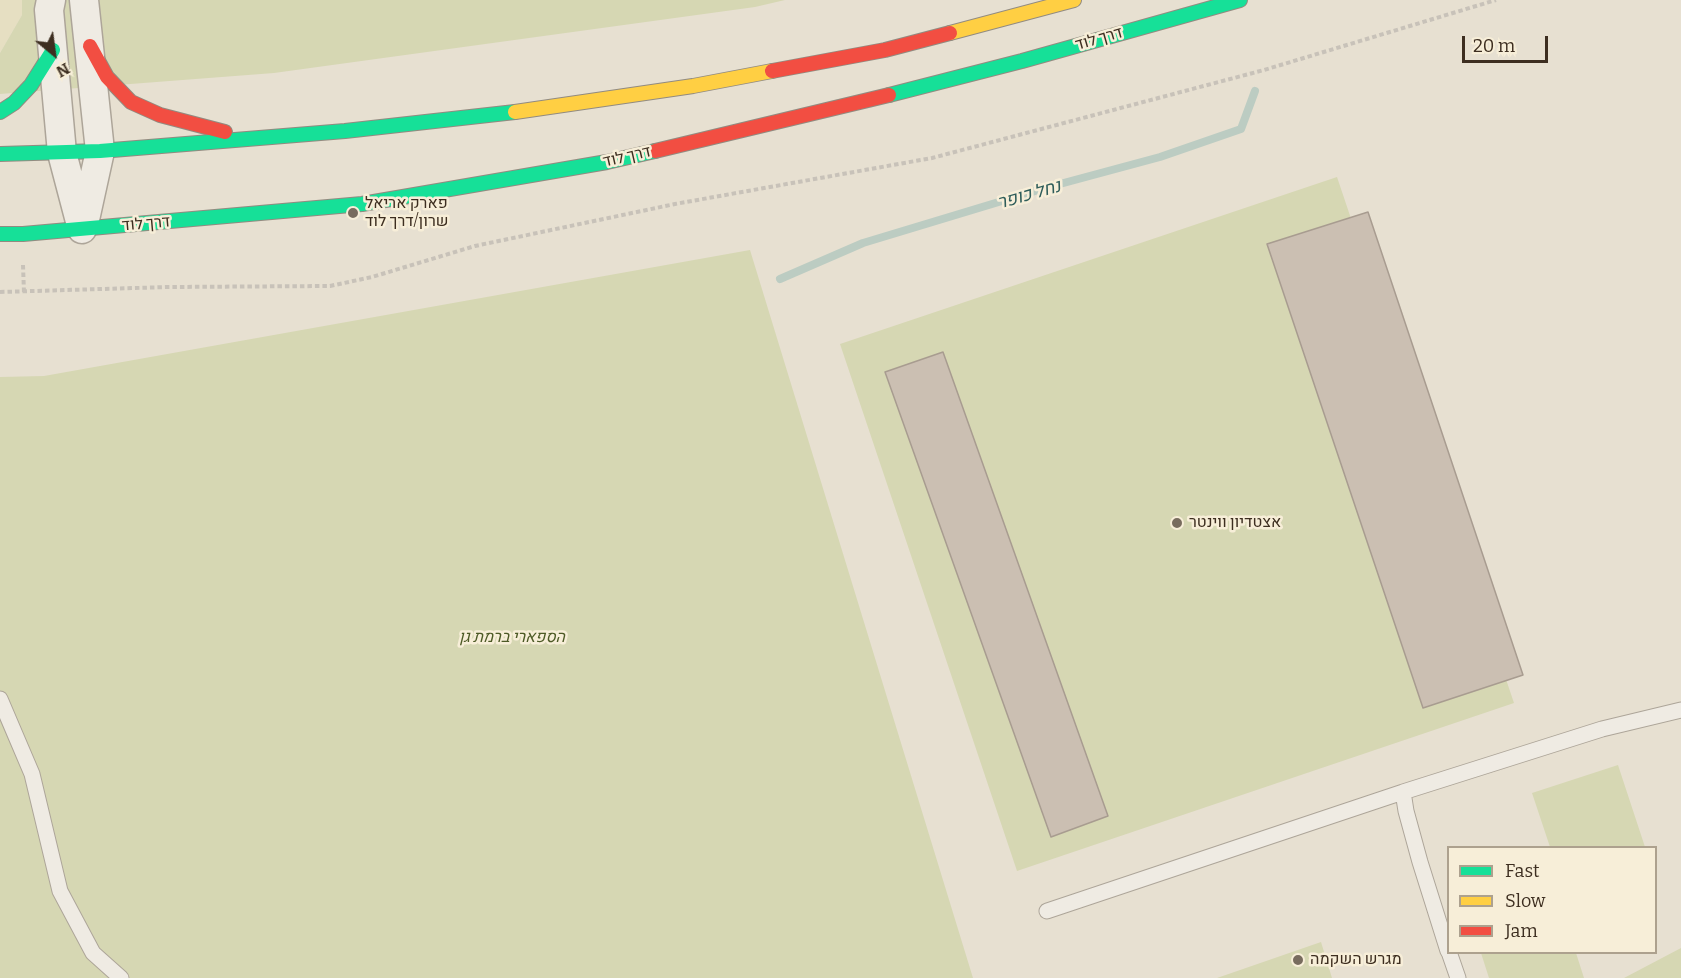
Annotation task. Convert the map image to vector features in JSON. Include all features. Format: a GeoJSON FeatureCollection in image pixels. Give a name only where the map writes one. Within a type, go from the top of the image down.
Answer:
{"type":"FeatureCollection","features":[{"type":"Feature","properties":{"kind":"main road"},"geometry":{"type":"LineString","coordinates":[[0,154],[100,151],[250,139],[498,114],[693,86],[885,50],[1074,0]]}},
{"type":"Feature","properties":{"kind":"main road","name":"דרך לוד"},"geometry":{"type":"LineString","coordinates":[[0,234],[23,234],[362,204],[607,162],[883,96],[1240,0]]}},
{"type":"Feature","properties":{"kind":"main road"},"geometry":{"type":"LineString","coordinates":[[90,46],[107,77],[131,102],[160,115],[250,139]]}},
{"type":"Feature","properties":{"kind":"main road"},"geometry":{"type":"LineString","coordinates":[[0,112],[14,103],[31,85],[53,50]]}},
{"type":"Feature","properties":{"kind":"street"},"geometry":{"type":"LineString","coordinates":[[51,0],[49,9],[62,153],[82,229]]}},
{"type":"Feature","properties":{"kind":"street"},"geometry":{"type":"LineString","coordinates":[[82,229],[100,151],[84,0]]}},
{"type":"Feature","properties":{"kind":"lane"},"geometry":{"type":"LineString","coordinates":[[0,699],[32,774],[60,891],[93,953],[121,978]]}},
{"type":"Feature","properties":{"kind":"lane"},"geometry":{"type":"LineString","coordinates":[[1047,911],[1403,792],[1602,729],[1681,710]]}},
{"type":"Feature","properties":{"kind":"lane"},"geometry":{"type":"LineString","coordinates":[[1403,792],[1420,862],[1447,946]]}},
{"type":"Feature","properties":{"kind":"lane"},"geometry":{"type":"LineString","coordinates":[[1450,954],[1458,978]]}},
{"type":"Feature","properties":{"kind":"path"},"geometry":{"type":"LineString","coordinates":[[0,292],[180,286],[330,286],[372,277],[486,243],[675,204],[932,158],[1264,70],[1496,0]]}},
{"type":"Feature","properties":{"kind":"shaded area"},"geometry":{"type":"Polygon","coordinates":[[[0,0],[22,0],[22,15],[0,53],[0,0]]]}},
{"type":"Feature","properties":{"kind":"green space"},"geometry":{"type":"Polygon","coordinates":[[[22,0],[785,0],[755,7],[274,73],[0,94],[0,53],[22,15],[22,0]]]}},
{"type":"Feature","properties":{"kind":"green space","name":"אצטדיון ווינטר"},"geometry":{"type":"Polygon","coordinates":[[[1337,177],[1514,703],[1017,871],[840,344],[1337,177]]]}},
{"type":"Feature","properties":{"kind":"green space","name":"הספארי ברמת גן"},"geometry":{"type":"Polygon","coordinates":[[[750,250],[973,978],[0,978],[0,377],[44,376],[750,250]]]}},
{"type":"Feature","properties":{"kind":"green space"},"geometry":{"type":"Polygon","coordinates":[[[1618,765],[1645,846],[1550,846],[1532,793],[1618,765]]]}},
{"type":"Feature","properties":{"kind":"green space","name":"מגרש השקמה"},"geometry":{"type":"Polygon","coordinates":[[[1321,942],[1332,978],[1217,978],[1321,942]]]}},
{"type":"Feature","properties":{"kind":"green space"},"geometry":{"type":"Polygon","coordinates":[[[1681,948],[1681,978],[1624,978],[1681,948]]]}},
{"type":"Feature","properties":{"kind":"green space"},"geometry":{"type":"Polygon","coordinates":[[[1481,954],[1576,954],[1584,978],[1489,978],[1481,954]]]}},
{"type":"Feature","properties":{"kind":"building"},"geometry":{"type":"Polygon","coordinates":[[[1368,212],[1523,675],[1423,708],[1267,244],[1368,212]]]}},
{"type":"Feature","properties":{"kind":"building"},"geometry":{"type":"Polygon","coordinates":[[[943,352],[1108,816],[1051,837],[885,372],[943,352]]]}},
{"type":"Feature","properties":{"kind":"waterway","name":"נחל כופר"},"geometry":{"type":"LineString","coordinates":[[780,279],[863,243],[1045,188],[1160,157],[1241,129],[1255,91]]}},
{"type":"Feature","properties":{"kind":"traffic: fast"},"geometry":{"type":"LineString","coordinates":[[889,95],[1022,61],[1240,0]]}},
{"type":"Feature","properties":{"kind":"traffic: fast"},"geometry":{"type":"LineString","coordinates":[[0,112],[14,103],[31,85],[53,50]]}},
{"type":"Feature","properties":{"kind":"traffic: fast"},"geometry":{"type":"LineString","coordinates":[[0,154],[100,151],[345,131],[515,112]]}},
{"type":"Feature","properties":{"kind":"traffic: fast"},"geometry":{"type":"LineString","coordinates":[[0,234],[23,234],[362,204],[607,162],[655,151]]}},
{"type":"Feature","properties":{"kind":"traffic: slow"},"geometry":{"type":"LineString","coordinates":[[950,33],[1074,0]]}},
{"type":"Feature","properties":{"kind":"traffic: slow"},"geometry":{"type":"LineString","coordinates":[[515,112],[693,86],[772,71]]}},
{"type":"Feature","properties":{"kind":"traffic: jam"},"geometry":{"type":"LineString","coordinates":[[772,71],[885,50],[950,33]]}},
{"type":"Feature","properties":{"kind":"traffic: jam"},"geometry":{"type":"LineString","coordinates":[[90,46],[107,77],[131,102],[160,115],[225,132]]}},
{"type":"Feature","properties":{"kind":"traffic: jam"},"geometry":{"type":"LineString","coordinates":[[655,151],[889,95]]}},
{"type":"Feature","properties":{"kind":"place","name":"פארק אריאל שרון/דרך לוד"},"geometry":{"type":"Point","coordinates":[353,213]}},
{"type":"Feature","properties":{"kind":"place","name":"אצטדיון ווינטר"},"geometry":{"type":"Point","coordinates":[1177,523]}},
{"type":"Feature","properties":{"kind":"place","name":"מגרש השקמה"},"geometry":{"type":"Point","coordinates":[1298,960]}}]}
